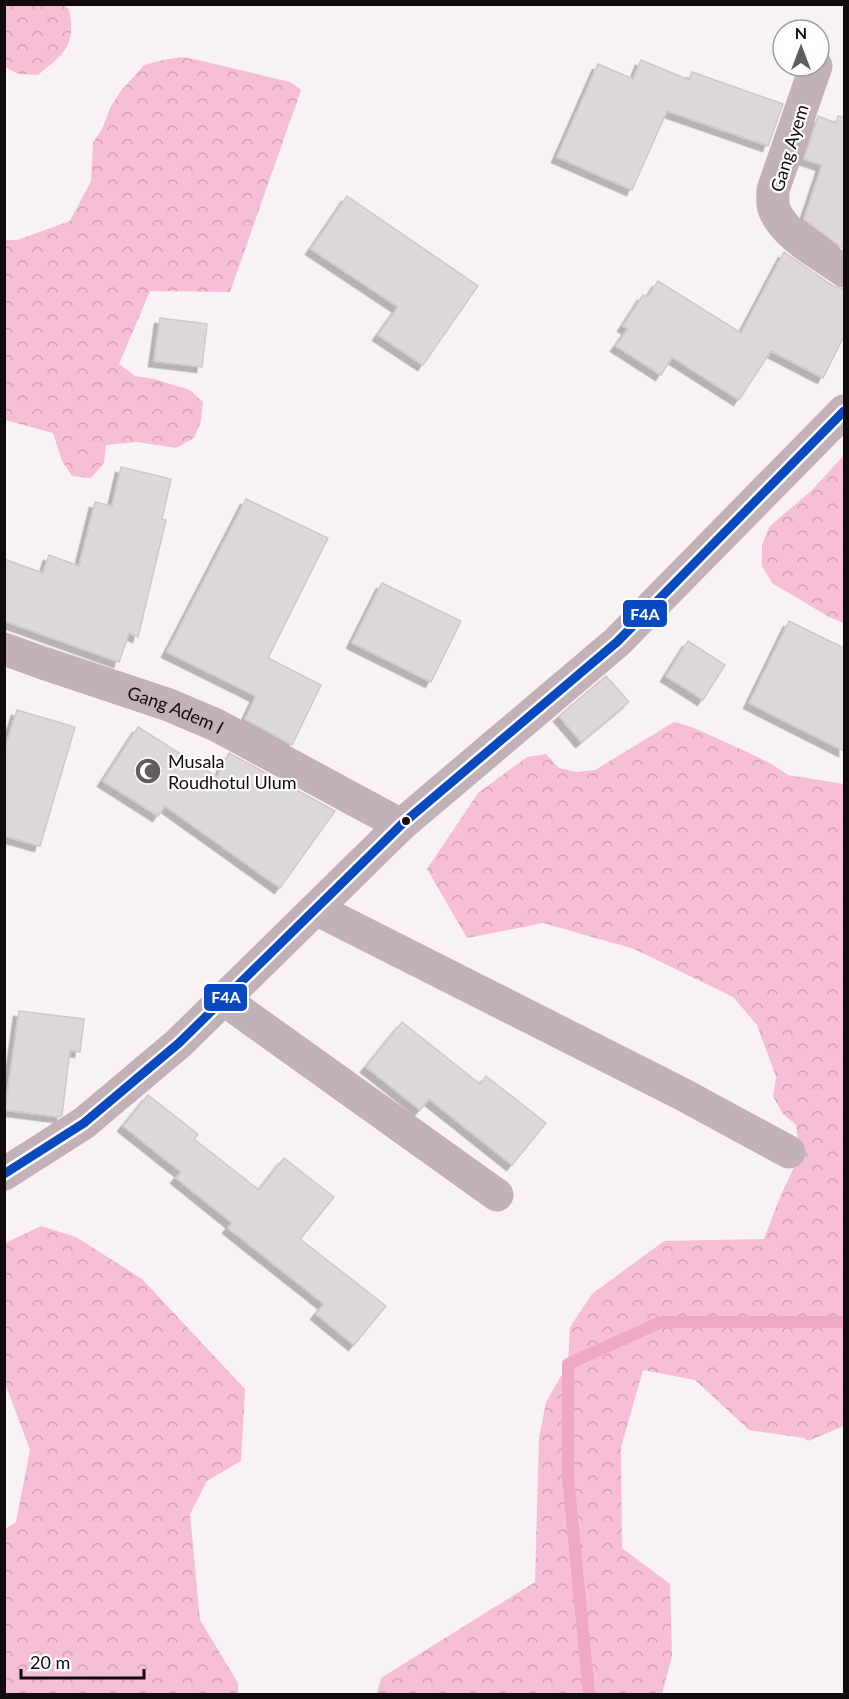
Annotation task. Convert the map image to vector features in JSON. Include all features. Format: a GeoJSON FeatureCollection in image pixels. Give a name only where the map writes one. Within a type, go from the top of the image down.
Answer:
{"type":"FeatureCollection","features":[{"type":"Feature","properties":{"kind":"street","name":"Gang Ayem"},"geometry":{"type":"LineString","coordinates":[[812,78],[773,190],[772,207],[793,234],[844,271]]}},
{"type":"Feature","properties":{"kind":"street"},"geometry":{"type":"LineString","coordinates":[[4,1174],[84,1123],[179,1043],[401,825],[617,642],[844,411]]}},
{"type":"Feature","properties":{"kind":"street","name":"Gang Adem I"},"geometry":{"type":"LineString","coordinates":[[4,649],[169,705],[216,725],[401,825]]}},
{"type":"Feature","properties":{"kind":"street"},"geometry":{"type":"LineString","coordinates":[[315,909],[682,1094],[789,1152]]}},
{"type":"Feature","properties":{"kind":"street"},"geometry":{"type":"LineString","coordinates":[[223,999],[497,1195]]}},
{"type":"Feature","properties":{"kind":"green space"},"geometry":{"type":"Polygon","coordinates":[[[4,5],[63,5],[69,9],[71,32],[66,48],[38,75],[18,74],[5,67],[4,5]]]}},
{"type":"Feature","properties":{"kind":"green space"},"geometry":{"type":"Polygon","coordinates":[[[181,57],[290,82],[301,90],[230,292],[150,291],[119,364],[135,376],[190,390],[203,402],[201,421],[194,438],[176,448],[137,442],[106,445],[104,463],[91,478],[72,476],[62,461],[53,433],[5,420],[5,240],[17,240],[70,221],[91,181],[93,143],[120,92],[144,65],[181,57]]]}},
{"type":"Feature","properties":{"kind":"green space"},"geometry":{"type":"Polygon","coordinates":[[[844,455],[844,623],[829,617],[772,583],[762,566],[762,545],[769,527],[812,490],[844,455]]]}},
{"type":"Feature","properties":{"kind":"green space"},"geometry":{"type":"Polygon","coordinates":[[[674,722],[692,727],[747,752],[788,775],[844,784],[844,1426],[808,1441],[804,1438],[749,1430],[695,1380],[643,1370],[621,1447],[622,1548],[670,1584],[672,1656],[662,1694],[377,1694],[381,1678],[535,1582],[539,1438],[546,1402],[568,1364],[570,1327],[592,1294],[664,1241],[764,1239],[800,1154],[796,1125],[783,1114],[773,1096],[776,1077],[757,1025],[733,997],[634,949],[543,923],[467,938],[427,869],[478,793],[527,757],[546,754],[559,768],[577,772],[595,770],[674,722]]]}},
{"type":"Feature","properties":{"kind":"green space"},"geometry":{"type":"Polygon","coordinates":[[[41,1226],[76,1237],[142,1279],[245,1389],[241,1461],[207,1481],[190,1514],[200,1620],[238,1683],[238,1694],[5,1694],[5,1529],[16,1522],[30,1450],[5,1383],[5,1243],[41,1226]]]}},
{"type":"Feature","properties":{"kind":"building"},"geometry":{"type":"Polygon","coordinates":[[[641,60],[689,80],[692,72],[783,104],[768,146],[667,111],[632,190],[557,157],[598,64],[633,79],[641,60]]]}},
{"type":"Feature","properties":{"kind":"building"},"geometry":{"type":"Polygon","coordinates":[[[818,116],[836,123],[838,116],[844,117],[844,249],[804,219],[822,165],[804,159],[818,116]]]}},
{"type":"Feature","properties":{"kind":"building"},"geometry":{"type":"Polygon","coordinates":[[[347,196],[478,286],[423,365],[378,335],[398,307],[311,249],[347,196]]]}},
{"type":"Feature","properties":{"kind":"building"},"geometry":{"type":"Polygon","coordinates":[[[784,252],[833,286],[844,289],[844,336],[823,378],[771,351],[739,400],[672,357],[661,375],[616,346],[628,329],[623,326],[643,295],[648,297],[658,281],[741,333],[784,252]]]}},
{"type":"Feature","properties":{"kind":"building"},"geometry":{"type":"Polygon","coordinates":[[[160,318],[207,324],[202,367],[154,361],[160,318]]]}},
{"type":"Feature","properties":{"kind":"building"},"geometry":{"type":"Polygon","coordinates":[[[121,467],[171,479],[162,519],[166,520],[138,637],[129,633],[119,662],[4,621],[4,559],[43,573],[49,555],[79,566],[95,502],[112,506],[121,467]]]}},
{"type":"Feature","properties":{"kind":"building"},"geometry":{"type":"Polygon","coordinates":[[[246,499],[328,538],[268,658],[321,685],[292,745],[245,719],[256,696],[167,652],[246,499]]]}},
{"type":"Feature","properties":{"kind":"building"},"geometry":{"type":"Polygon","coordinates":[[[382,583],[461,621],[431,682],[352,643],[382,583]]]}},
{"type":"Feature","properties":{"kind":"building"},"geometry":{"type":"Polygon","coordinates":[[[789,621],[844,648],[844,751],[749,703],[789,621]]]}},
{"type":"Feature","properties":{"kind":"building"},"geometry":{"type":"Polygon","coordinates":[[[688,641],[725,665],[703,700],[666,676],[688,641]]]}},
{"type":"Feature","properties":{"kind":"building"},"geometry":{"type":"Polygon","coordinates":[[[606,676],[629,702],[581,742],[559,716],[606,676]]]}},
{"type":"Feature","properties":{"kind":"building"},"geometry":{"type":"Polygon","coordinates":[[[17,710],[75,727],[40,846],[4,836],[4,751],[17,710]]]}},
{"type":"Feature","properties":{"kind":"building"},"geometry":{"type":"Polygon","coordinates":[[[138,727],[217,777],[229,753],[335,811],[280,888],[165,806],[158,816],[103,781],[138,727]]]}},
{"type":"Feature","properties":{"kind":"building"},"geometry":{"type":"Polygon","coordinates":[[[19,1011],[84,1019],[80,1052],[70,1050],[62,1115],[59,1117],[5,1110],[19,1011]]]}},
{"type":"Feature","properties":{"kind":"building"},"geometry":{"type":"Polygon","coordinates":[[[402,1022],[480,1084],[486,1076],[546,1123],[512,1165],[429,1099],[420,1110],[366,1067],[402,1022]]]}},
{"type":"Feature","properties":{"kind":"building"},"geometry":{"type":"Polygon","coordinates":[[[148,1095],[198,1134],[194,1139],[259,1190],[284,1158],[334,1197],[300,1239],[386,1306],[354,1345],[316,1314],[324,1304],[228,1228],[232,1223],[176,1178],[181,1172],[123,1126],[148,1095]]]}},
{"type":"Feature","properties":{"kind":"waterway"},"geometry":{"type":"LineString","coordinates":[[589,1694],[568,1477],[568,1364],[661,1322],[844,1322]]}},
{"type":"Feature","properties":{"kind":"transit line","name":"F4A"},"geometry":{"type":"LineString","coordinates":[[4,1174],[84,1123],[179,1043],[401,825],[617,642],[844,411]]}},
{"type":"Feature","properties":{"kind":"place","name":"Musala Roudhotul Ulum"},"geometry":{"type":"Point","coordinates":[148,771]}}]}
